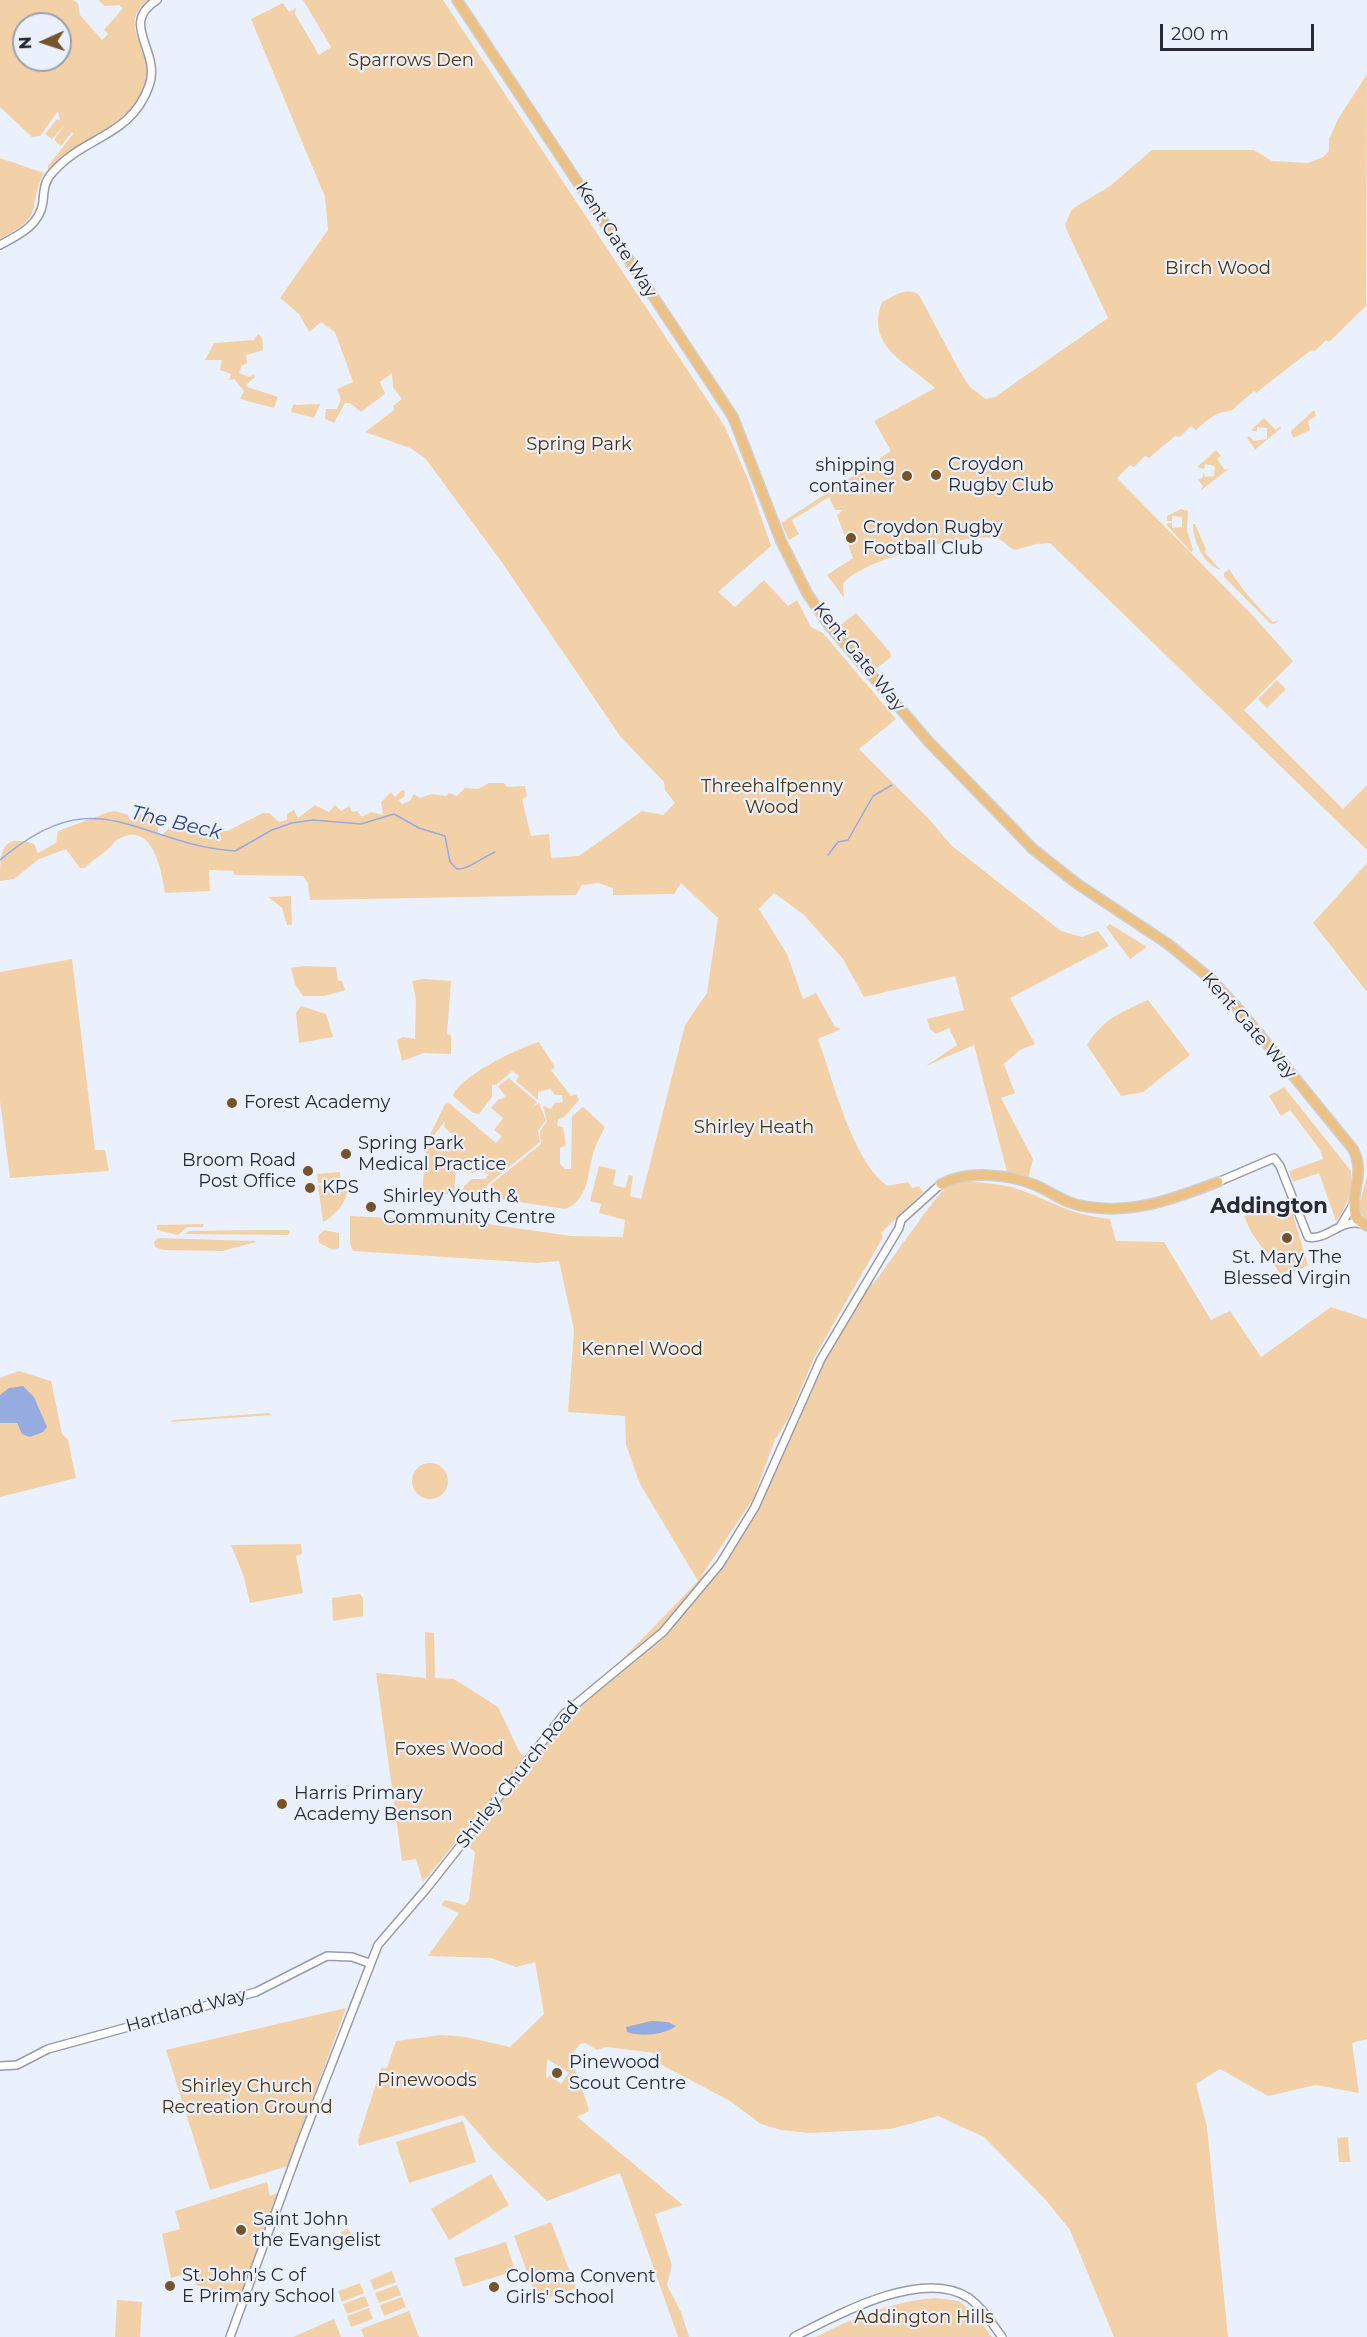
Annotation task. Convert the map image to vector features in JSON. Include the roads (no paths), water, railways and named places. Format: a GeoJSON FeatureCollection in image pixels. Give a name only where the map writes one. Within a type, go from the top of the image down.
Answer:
{"type":"FeatureCollection","features":[{"type":"Feature","properties":{"kind":"main road","name":"Kent Gate Way"},"geometry":{"type":"LineString","coordinates":[[457,0],[733,417],[782,541],[807,593],[828,624],[928,741],[1034,849],[1076,884],[1168,944],[1212,980],[1353,1149],[1367,1160]]}},
{"type":"Feature","properties":{"kind":"main road"},"geometry":{"type":"LineString","coordinates":[[1353,1149],[1359,1161],[1357,1190],[1353,1205],[1357,1219],[1365,1225]]}},
{"type":"Feature","properties":{"kind":"main road"},"geometry":{"type":"LineString","coordinates":[[1357,1190],[1367,1174]]}},
{"type":"Feature","properties":{"kind":"main road"},"geometry":{"type":"LineString","coordinates":[[941,1184],[954,1178],[999,1176],[1036,1185],[1067,1202],[1120,1210],[1169,1200],[1218,1182]]}},
{"type":"Feature","properties":{"kind":"street"},"geometry":{"type":"LineString","coordinates":[[0,245],[22,233],[38,217],[45,183],[53,172],[71,156],[125,123],[142,102],[153,68],[140,22],[146,8],[157,0]]}},
{"type":"Feature","properties":{"kind":"street"},"geometry":{"type":"LineString","coordinates":[[1218,1182],[1272,1157],[1280,1166],[1308,1237],[1316,1238],[1341,1225],[1356,1222],[1365,1225]]}},
{"type":"Feature","properties":{"kind":"street","name":"Shirley Church Road"},"geometry":{"type":"LineString","coordinates":[[230,2337],[369,1963],[378,1945],[427,1888],[565,1713],[663,1632],[720,1564],[755,1507],[821,1359],[899,1228],[908,1221],[911,1212],[941,1184]]}},
{"type":"Feature","properties":{"kind":"street"},"geometry":{"type":"LineString","coordinates":[[1341,1225],[1353,1205]]}},
{"type":"Feature","properties":{"kind":"street","name":"Hartland Way"},"geometry":{"type":"LineString","coordinates":[[0,2066],[17,2065],[48,2049],[256,1992],[326,1956],[352,1957],[369,1963]]}},
{"type":"Feature","properties":{"kind":"street"},"geometry":{"type":"LineString","coordinates":[[794,2337],[862,2305],[909,2291],[931,2288],[951,2290],[967,2297],[980,2308],[1002,2337]]}},
{"type":"Feature","properties":{"kind":"water"},"geometry":{"type":"Polygon","coordinates":[[[23,1386],[34,1397],[47,1427],[43,1432],[30,1437],[22,1434],[17,1423],[0,1423],[0,1395],[9,1388],[23,1386]]]}},
{"type":"Feature","properties":{"kind":"water"},"geometry":{"type":"Polygon","coordinates":[[[651,2021],[668,2022],[676,2026],[652,2034],[627,2032],[626,2027],[651,2021]]]}},
{"type":"Feature","properties":{"kind":"waterway"},"geometry":{"type":"LineString","coordinates":[[828,855],[838,842],[848,840],[873,796],[892,785]]}},
{"type":"Feature","properties":{"kind":"waterway","name":"The Beck"},"geometry":{"type":"LineString","coordinates":[[0,860],[34,835],[64,822],[91,818],[117,821],[200,846],[235,851],[272,830],[292,823],[313,820],[361,824],[394,814],[419,828],[445,836],[450,862],[457,869],[471,865],[495,852]]}},
{"type":"Feature","properties":{"kind":"place","name":"Croydon Rugby Club"},"geometry":{"type":"Point","coordinates":[936,475]}},
{"type":"Feature","properties":{"kind":"place","name":"shipping container"},"geometry":{"type":"Point","coordinates":[907,476]}},
{"type":"Feature","properties":{"kind":"place","name":"Croydon Rugby Football Club"},"geometry":{"type":"Point","coordinates":[851,538]}},
{"type":"Feature","properties":{"kind":"place","name":"Forest Academy"},"geometry":{"type":"Point","coordinates":[232,1103]}},
{"type":"Feature","properties":{"kind":"place","name":"Spring Park Medical Practice"},"geometry":{"type":"Point","coordinates":[346,1154]}},
{"type":"Feature","properties":{"kind":"place","name":"Broom Road Post Office"},"geometry":{"type":"Point","coordinates":[308,1171]}},
{"type":"Feature","properties":{"kind":"place","name":"KPS"},"geometry":{"type":"Point","coordinates":[310,1188]}},
{"type":"Feature","properties":{"kind":"place","name":"Shirley Youth & Community Centre"},"geometry":{"type":"Point","coordinates":[371,1207]}},
{"type":"Feature","properties":{"kind":"place","name":"St. Mary The Blessed Virgin"},"geometry":{"type":"Point","coordinates":[1287,1238]}},
{"type":"Feature","properties":{"kind":"place","name":"Harris Primary Academy Benson"},"geometry":{"type":"Point","coordinates":[282,1804]}},
{"type":"Feature","properties":{"kind":"place","name":"Pinewood Scout Centre"},"geometry":{"type":"Point","coordinates":[557,2073]}},
{"type":"Feature","properties":{"kind":"place","name":"Saint John the Evangelist"},"geometry":{"type":"Point","coordinates":[241,2230]}},
{"type":"Feature","properties":{"kind":"place","name":"St. John's C of E Primary School"},"geometry":{"type":"Point","coordinates":[170,2286]}},
{"type":"Feature","properties":{"kind":"place","name":"Coloma Convent Girls' School"},"geometry":{"type":"Point","coordinates":[494,2287]}},
{"type":"Feature","properties":{"kind":"district","name":"Addington"},"geometry":{"type":"Point","coordinates":[1269,1207]}},
{"type":"Feature","properties":{"kind":"park label","name":"Sparrows Den"},"geometry":{"type":"Point","coordinates":[411,61]}},
{"type":"Feature","properties":{"kind":"park label","name":"Birch Wood"},"geometry":{"type":"Point","coordinates":[1218,269]}},
{"type":"Feature","properties":{"kind":"park label","name":"Spring Park"},"geometry":{"type":"Point","coordinates":[579,445]}},
{"type":"Feature","properties":{"kind":"park label","name":"Threehalfpenny Wood"},"geometry":{"type":"Point","coordinates":[772,797]}},
{"type":"Feature","properties":{"kind":"park label","name":"Shirley Heath"},"geometry":{"type":"Point","coordinates":[754,1128]}},
{"type":"Feature","properties":{"kind":"park label","name":"Kennel Wood"},"geometry":{"type":"Point","coordinates":[642,1350]}},
{"type":"Feature","properties":{"kind":"park label","name":"Foxes Wood"},"geometry":{"type":"Point","coordinates":[449,1750]}},
{"type":"Feature","properties":{"kind":"park label","name":"Pinewoods"},"geometry":{"type":"Point","coordinates":[427,2081]}},
{"type":"Feature","properties":{"kind":"park label","name":"Shirley Church Recreation Ground"},"geometry":{"type":"Point","coordinates":[247,2097]}},
{"type":"Feature","properties":{"kind":"park label","name":"Addington Hills"},"geometry":{"type":"Point","coordinates":[924,2318]}}]}
